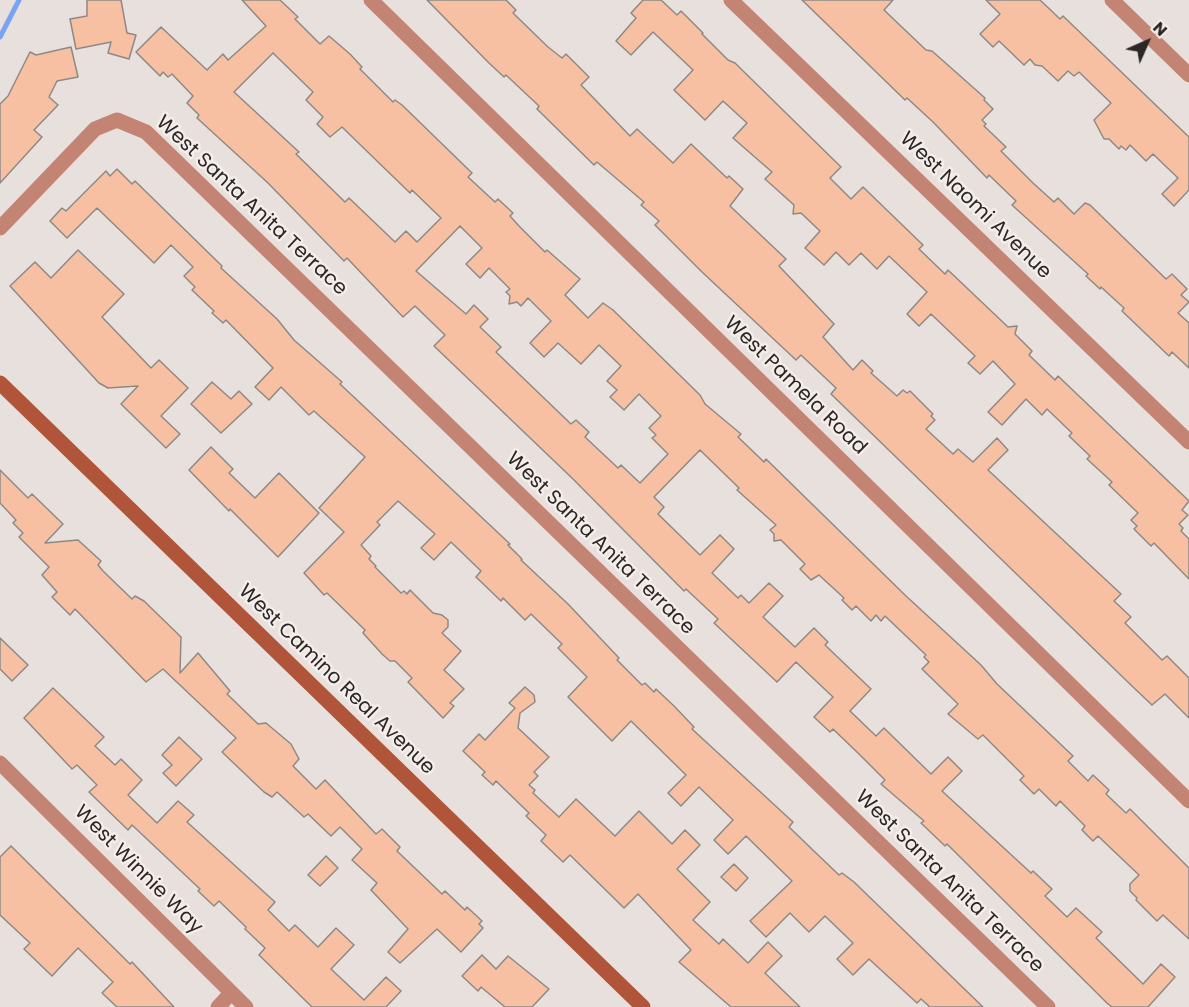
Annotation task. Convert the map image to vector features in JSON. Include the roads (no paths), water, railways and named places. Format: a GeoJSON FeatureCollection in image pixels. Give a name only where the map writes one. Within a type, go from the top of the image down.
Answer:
{"type":"FeatureCollection","features":[{"type":"Feature","properties":{"kind":"street","name":"West Pamela Road"},"geometry":{"type":"LineString","coordinates":[[371,0],[1189,801]]}},
{"type":"Feature","properties":{"kind":"street","name":"West Naomi Avenue"},"geometry":{"type":"LineString","coordinates":[[731,0],[1189,442]]}},
{"type":"Feature","properties":{"kind":"street"},"geometry":{"type":"LineString","coordinates":[[1112,0],[1189,75]]}},
{"type":"Feature","properties":{"kind":"street","name":"West Santa Anita Terrace"},"geometry":{"type":"LineString","coordinates":[[0,228],[94,129],[117,120],[146,132],[1048,1007]]}},
{"type":"Feature","properties":{"kind":"street","name":"West Camino Real Avenue"},"geometry":{"type":"LineString","coordinates":[[0,383],[643,1007]]}},
{"type":"Feature","properties":{"kind":"street","name":"West Winnie Way"},"geometry":{"type":"LineString","coordinates":[[0,763],[246,1007]]}},
{"type":"Feature","properties":{"kind":"street"},"geometry":{"type":"LineString","coordinates":[[218,1007],[231,993]]}},
{"type":"Feature","properties":{"kind":"waterway"},"geometry":{"type":"LineString","coordinates":[[0,37],[19,0]]}}]}
